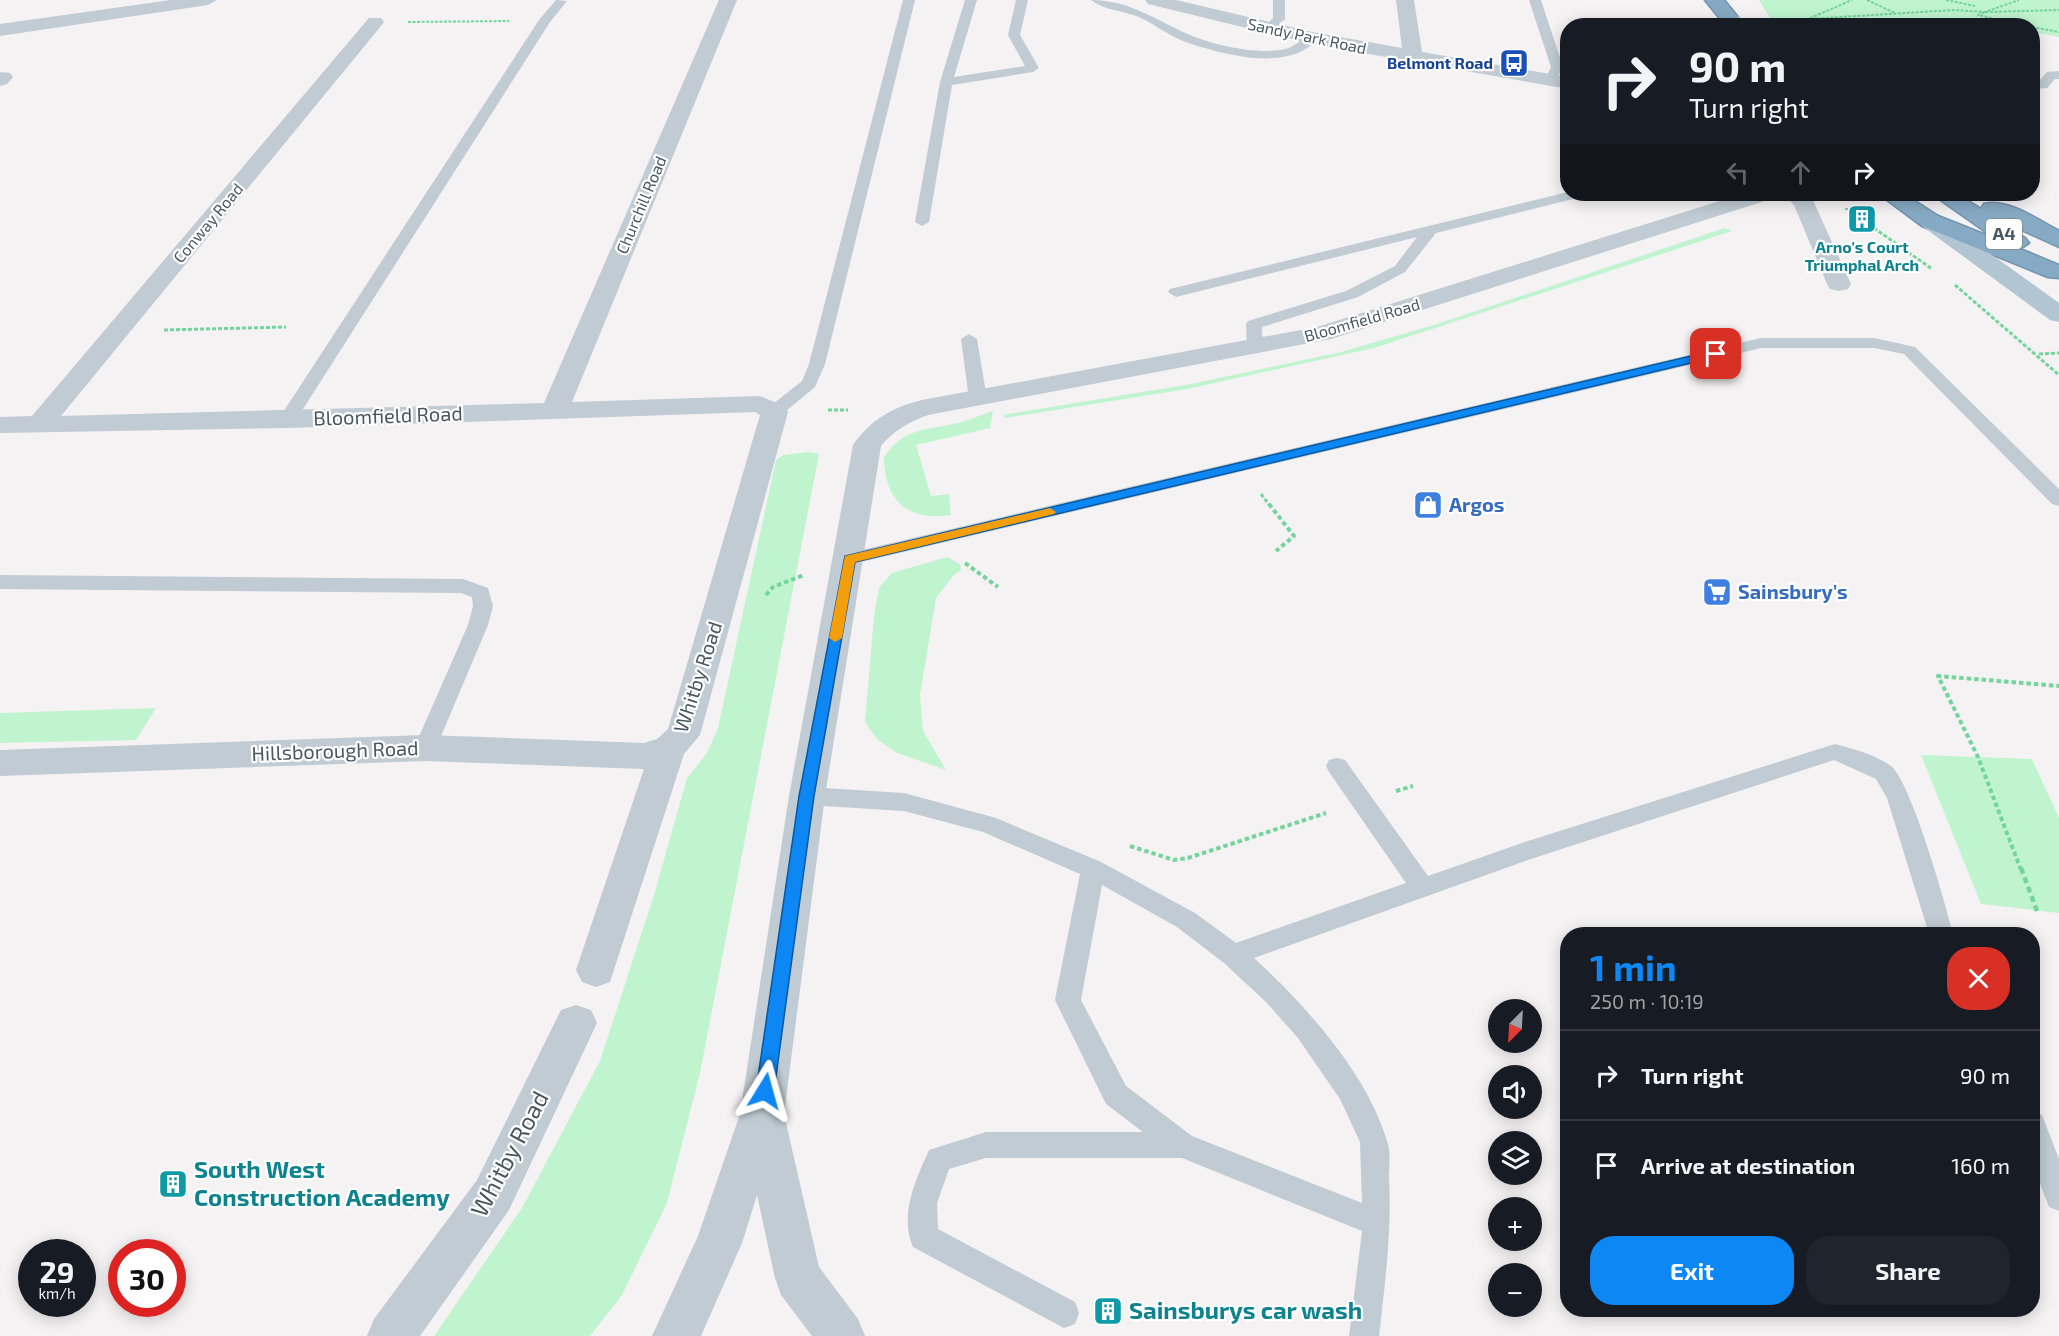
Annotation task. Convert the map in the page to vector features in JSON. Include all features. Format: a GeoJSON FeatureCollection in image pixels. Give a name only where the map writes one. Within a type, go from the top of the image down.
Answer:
{"type":"FeatureCollection","features":[{"type":"Feature","properties":{"kind":"highway","name":"A4"},"geometry":{"type":"LineString","coordinates":[[1900,201],[1930,221],[2058,273]]}},
{"type":"Feature","properties":{"kind":"highway","name":"A4"},"geometry":{"type":"LineString","coordinates":[[1954,201],[2058,273]]}},
{"type":"Feature","properties":{"kind":"highway","name":"A4"},"geometry":{"type":"LineString","coordinates":[[1965,201],[2004,212],[2059,240]]}},
{"type":"Feature","properties":{"kind":"main road"},"geometry":{"type":"LineString","coordinates":[[1930,221],[2059,315]]}},
{"type":"Feature","properties":{"kind":"street"},"geometry":{"type":"LineString","coordinates":[[0,30],[208,0]]}},
{"type":"Feature","properties":{"kind":"street","name":"Churchill Road"},"geometry":{"type":"LineString","coordinates":[[555,410],[728,0]]}},
{"type":"Feature","properties":{"kind":"street","name":"Sandy Park Road"},"geometry":{"type":"LineString","coordinates":[[1154,0],[1312,38],[1559,81]]}},
{"type":"Feature","properties":{"kind":"street"},"geometry":{"type":"LineString","coordinates":[[1405,0],[1413,57]]}},
{"type":"Feature","properties":{"kind":"street","name":"Conway Road"},"geometry":{"type":"LineString","coordinates":[[41,423],[375,22]]}},
{"type":"Feature","properties":{"kind":"street","name":"Bloomfield Road"},"geometry":{"type":"LineString","coordinates":[[762,1114],[807,796],[867,445],[888,422],[922,408],[1322,334],[1741,201]]}},
{"type":"Feature","properties":{"kind":"street"},"geometry":{"type":"LineString","coordinates":[[1803,201],[1839,284]]}},
{"type":"Feature","properties":{"kind":"street","name":"Bloomfield Road"},"geometry":{"type":"LineString","coordinates":[[0,425],[288,420],[760,404],[774,412]]}},
{"type":"Feature","properties":{"kind":"street","name":"Whitby Road"},"geometry":{"type":"LineString","coordinates":[[596,970],[669,748],[682,735],[693,703],[774,412]]}},
{"type":"Feature","properties":{"kind":"street","name":"Hillsborough Road"},"geometry":{"type":"LineString","coordinates":[[0,763],[425,748],[645,756],[669,748]]}},
{"type":"Feature","properties":{"kind":"street","name":"Whitby Road"},"geometry":{"type":"LineString","coordinates":[[391,1336],[493,1196],[576,1023]]}},
{"type":"Feature","properties":{"kind":"street"},"geometry":{"type":"LineString","coordinates":[[676,1336],[719,1243],[762,1114]]}},
{"type":"Feature","properties":{"kind":"street"},"geometry":{"type":"LineString","coordinates":[[762,1114],[798,1278],[841,1336]]}},
{"type":"Feature","properties":{"kind":"lane"},"geometry":{"type":"LineString","coordinates":[[774,412],[809,383],[817,364],[909,0]]}},
{"type":"Feature","properties":{"kind":"lane"},"geometry":{"type":"LineString","coordinates":[[922,222],[946,82],[970,0]]}},
{"type":"Feature","properties":{"kind":"lane"},"geometry":{"type":"LineString","coordinates":[[946,82],[1033,68],[1014,35],[1022,0]]}},
{"type":"Feature","properties":{"kind":"lane"},"geometry":{"type":"LineString","coordinates":[[1097,0],[1142,14],[1187,38],[1255,55],[1282,54],[1302,48],[1312,38]]}},
{"type":"Feature","properties":{"kind":"lane"},"geometry":{"type":"LineString","coordinates":[[1268,29],[1279,18],[1279,0]]}},
{"type":"Feature","properties":{"kind":"lane"},"geometry":{"type":"LineString","coordinates":[[1535,0],[1557,67],[1559,81]]}},
{"type":"Feature","properties":{"kind":"lane"},"geometry":{"type":"LineString","coordinates":[[288,420],[545,20],[561,1]]}},
{"type":"Feature","properties":{"kind":"lane"},"geometry":{"type":"LineString","coordinates":[[2040,85],[2043,85],[2051,75],[2059,75]]}},
{"type":"Feature","properties":{"kind":"lane"},"geometry":{"type":"LineString","coordinates":[[1176,292],[1560,198]]}},
{"type":"Feature","properties":{"kind":"lane"},"geometry":{"type":"LineString","coordinates":[[1255,348],[1254,324],[1352,294],[1400,269],[1431,229]]}},
{"type":"Feature","properties":{"kind":"lane"},"geometry":{"type":"LineString","coordinates":[[964,401],[969,339]]}},
{"type":"Feature","properties":{"kind":"lane"},"geometry":{"type":"LineString","coordinates":[[849,559],[1761,343],[1874,343],[1909,350],[2059,500]]}},
{"type":"Feature","properties":{"kind":"lane"},"geometry":{"type":"LineString","coordinates":[[0,582],[463,586],[481,593],[483,606],[478,625],[425,748]]}},
{"type":"Feature","properties":{"kind":"lane"},"geometry":{"type":"LineString","coordinates":[[1233,955],[1522,852],[1759,778],[1819,755],[1835,752],[1861,761],[1884,773],[1898,797],[1939,927]]}},
{"type":"Feature","properties":{"kind":"lane"},"geometry":{"type":"LineString","coordinates":[[1337,766],[1364,801],[1423,888]]}},
{"type":"Feature","properties":{"kind":"lane"},"geometry":{"type":"LineString","coordinates":[[807,796],[904,802],[988,824],[1092,869],[1186,920],[1233,955],[1275,994],[1307,1030],[1350,1090],[1374,1142],[1377,1223],[1364,1336]]}},
{"type":"Feature","properties":{"kind":"lane"},"geometry":{"type":"LineString","coordinates":[[1092,869],[1068,1000],[1116,1095],[1182,1145],[1377,1223]]}},
{"type":"Feature","properties":{"kind":"lane"},"geometry":{"type":"LineString","coordinates":[[1064,1313],[923,1237],[923,1203],[939,1159],[986,1145],[1182,1145]]}},
{"type":"Feature","properties":{"kind":"lane"},"geometry":{"type":"LineString","coordinates":[[2040,1146],[2059,1197]]}},
{"type":"Feature","properties":{"kind":"path"},"geometry":{"type":"LineString","coordinates":[[1810,18],[1852,0]]}},
{"type":"Feature","properties":{"kind":"path"},"geometry":{"type":"LineString","coordinates":[[1867,0],[1895,13]]}},
{"type":"Feature","properties":{"kind":"path"},"geometry":{"type":"LineString","coordinates":[[1946,0],[1985,12],[2059,10]]}},
{"type":"Feature","properties":{"kind":"path"},"geometry":{"type":"LineString","coordinates":[[1974,7],[1978,0]]}},
{"type":"Feature","properties":{"kind":"path"},"geometry":{"type":"LineString","coordinates":[[1991,18],[1978,15],[2019,0]]}},
{"type":"Feature","properties":{"kind":"path"},"geometry":{"type":"LineString","coordinates":[[1822,18],[1974,7]]}},
{"type":"Feature","properties":{"kind":"path"},"geometry":{"type":"LineString","coordinates":[[375,22],[545,20]]}},
{"type":"Feature","properties":{"kind":"path"},"geometry":{"type":"LineString","coordinates":[[2040,28],[2059,32]]}},
{"type":"Feature","properties":{"kind":"path"},"geometry":{"type":"LineString","coordinates":[[1864,220],[1935,271]]}},
{"type":"Feature","properties":{"kind":"path"},"geometry":{"type":"LineString","coordinates":[[1953,284],[2059,375]]}},
{"type":"Feature","properties":{"kind":"path"},"geometry":{"type":"LineString","coordinates":[[118,331],[286,327]]}},
{"type":"Feature","properties":{"kind":"path"},"geometry":{"type":"LineString","coordinates":[[2037,354],[2059,353]]}},
{"type":"Feature","properties":{"kind":"path"},"geometry":{"type":"LineString","coordinates":[[1254,485],[1294,536],[1276,551]]}},
{"type":"Feature","properties":{"kind":"path"},"geometry":{"type":"LineString","coordinates":[[759,604],[773,587],[849,559]]}},
{"type":"Feature","properties":{"kind":"path"},"geometry":{"type":"LineString","coordinates":[[2037,911],[1978,757],[1938,676],[2059,686]]}},
{"type":"Feature","properties":{"kind":"path"},"geometry":{"type":"LineString","coordinates":[[1123,843],[1174,860],[1188,858],[1413,786]]}},
{"type":"Feature","properties":{"kind":"green space"},"geometry":{"type":"Polygon","coordinates":[[[1759,0],[2059,0],[2059,37],[2040,33],[2040,18],[1770,18],[1759,0]]]}},
{"type":"Feature","properties":{"kind":"green space"},"geometry":{"type":"Polygon","coordinates":[[[1725,228],[1732,231],[1374,348],[1187,389],[1005,418],[1003,415],[1191,384],[1341,352],[1434,325],[1725,228]]]}},
{"type":"Feature","properties":{"kind":"green space"},"geometry":{"type":"Polygon","coordinates":[[[993,411],[990,428],[916,445],[931,496],[949,494],[951,515],[922,515],[910,511],[901,504],[888,485],[885,472],[884,457],[892,447],[909,434],[962,422],[993,411]]]}},
{"type":"Feature","properties":{"kind":"green space"},"geometry":{"type":"Polygon","coordinates":[[[809,452],[819,454],[700,1073],[667,1203],[622,1295],[590,1336],[434,1336],[522,1208],[600,1061],[654,895],[687,778],[707,753],[718,728],[776,460],[783,455],[809,452]]]}},
{"type":"Feature","properties":{"kind":"green space"},"geometry":{"type":"Polygon","coordinates":[[[947,557],[960,564],[961,570],[953,576],[936,598],[920,695],[923,731],[946,770],[897,753],[877,739],[865,722],[874,616],[879,588],[892,573],[947,557]]]}},
{"type":"Feature","properties":{"kind":"green space"},"geometry":{"type":"Polygon","coordinates":[[[156,708],[136,740],[0,743],[0,713],[156,708]]]}},
{"type":"Feature","properties":{"kind":"green space"},"geometry":{"type":"Polygon","coordinates":[[[1921,755],[2032,759],[2059,818],[2059,913],[1981,904],[1921,755]]]}},
{"type":"Feature","properties":{"kind":"slow traffic"},"geometry":{"type":"LineString","coordinates":[[835,638],[849,559],[1050,512]]}},
{"type":"Feature","properties":{"kind":"place","name":"Belmont Road"},"geometry":{"type":"Point","coordinates":[1514,63]}},
{"type":"Feature","properties":{"kind":"place","name":"Arno's Court Triumphal Arch"},"geometry":{"type":"Point","coordinates":[1862,219]}},
{"type":"Feature","properties":{"kind":"place","name":"Argos"},"geometry":{"type":"Point","coordinates":[1428,505]}},
{"type":"Feature","properties":{"kind":"place","name":"Sainsbury's"},"geometry":{"type":"Point","coordinates":[1717,592]}},
{"type":"Feature","properties":{"kind":"place","name":"South West Construction Academy"},"geometry":{"type":"Point","coordinates":[173,1184]}},
{"type":"Feature","properties":{"kind":"place","name":"Sainsburys car wash"},"geometry":{"type":"Point","coordinates":[1108,1311]}},
{"type":"Feature","properties":{"kind":"route"},"geometry":{"type":"LineString","coordinates":[[765,1091],[807,796],[849,559],[1716,354]]}}]}
